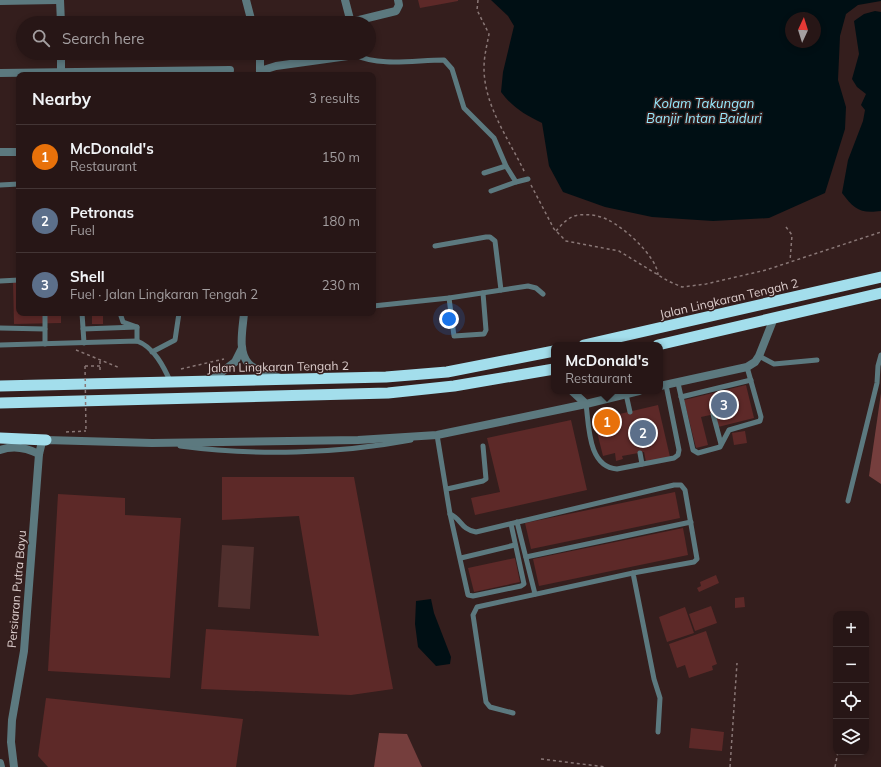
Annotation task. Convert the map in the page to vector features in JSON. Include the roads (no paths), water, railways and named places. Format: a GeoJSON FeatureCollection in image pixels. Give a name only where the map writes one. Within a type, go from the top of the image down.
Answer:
{"type":"FeatureCollection","features":[{"type":"Feature","properties":{"kind":"highway","name":"Jalan Lingkaran Tengah 2"},"geometry":{"type":"LineString","coordinates":[[597,342],[881,277]]}},
{"type":"Feature","properties":{"kind":"highway"},"geometry":{"type":"LineString","coordinates":[[663,344],[881,293]]}},
{"type":"Feature","properties":{"kind":"highway","name":"Jalan Lingkaran Tengah 2"},"geometry":{"type":"LineString","coordinates":[[0,386],[386,377],[447,372],[551,352]]}},
{"type":"Feature","properties":{"kind":"highway"},"geometry":{"type":"LineString","coordinates":[[0,403],[388,393],[454,386],[551,371]]}},
{"type":"Feature","properties":{"kind":"highway"},"geometry":{"type":"LineString","coordinates":[[0,438],[46,440]]}},
{"type":"Feature","properties":{"kind":"street"},"geometry":{"type":"LineString","coordinates":[[0,1],[57,0]]}},
{"type":"Feature","properties":{"kind":"street"},"geometry":{"type":"LineString","coordinates":[[60,0],[61,16]]}},
{"type":"Feature","properties":{"kind":"street"},"geometry":{"type":"LineString","coordinates":[[246,0],[250,16]]}},
{"type":"Feature","properties":{"kind":"street"},"geometry":{"type":"LineString","coordinates":[[345,0],[349,16]]}},
{"type":"Feature","properties":{"kind":"street"},"geometry":{"type":"LineString","coordinates":[[376,16],[396,11],[399,5],[398,0]]}},
{"type":"Feature","properties":{"kind":"street"},"geometry":{"type":"LineString","coordinates":[[61,60],[61,72]]}},
{"type":"Feature","properties":{"kind":"street"},"geometry":{"type":"LineString","coordinates":[[260,60],[260,72]]}},
{"type":"Feature","properties":{"kind":"street"},"geometry":{"type":"LineString","coordinates":[[262,72],[276,66],[315,60]]}},
{"type":"Feature","properties":{"kind":"street"},"geometry":{"type":"LineString","coordinates":[[146,72],[230,70]]}},
{"type":"Feature","properties":{"kind":"street"},"geometry":{"type":"LineString","coordinates":[[0,73],[16,73]]}},
{"type":"Feature","properties":{"kind":"street"},"geometry":{"type":"LineString","coordinates":[[0,152],[16,152]]}},
{"type":"Feature","properties":{"kind":"street"},"geometry":{"type":"LineString","coordinates":[[244,316],[242,348],[244,358],[250,365],[286,380]]}},
{"type":"Feature","properties":{"kind":"street"},"geometry":{"type":"LineString","coordinates":[[663,385],[747,367],[755,362],[759,356],[774,318]]}},
{"type":"Feature","properties":{"kind":"street"},"geometry":{"type":"LineString","coordinates":[[208,382],[235,362],[242,348]]}},
{"type":"Feature","properties":{"kind":"street"},"geometry":{"type":"LineString","coordinates":[[575,394],[586,404]]}},
{"type":"Feature","properties":{"kind":"street"},"geometry":{"type":"LineString","coordinates":[[46,440],[152,443],[358,440],[437,435],[586,404],[626,394]]}},
{"type":"Feature","properties":{"kind":"street","name":"Persiaran Putra Bayu"},"geometry":{"type":"LineString","coordinates":[[14,767],[11,742],[12,720],[24,651],[40,444],[46,440]]}},
{"type":"Feature","properties":{"kind":"street"},"geometry":{"type":"LineString","coordinates":[[0,450],[22,448],[39,454]]}},
{"type":"Feature","properties":{"kind":"street"},"geometry":{"type":"LineString","coordinates":[[0,763],[1,767]]}},
{"type":"Feature","properties":{"kind":"lane"},"geometry":{"type":"LineString","coordinates":[[375,60],[444,60],[448,63],[464,108],[494,138],[506,166],[516,182]]}},
{"type":"Feature","properties":{"kind":"lane"},"geometry":{"type":"LineString","coordinates":[[484,173],[506,166]]}},
{"type":"Feature","properties":{"kind":"lane"},"geometry":{"type":"LineString","coordinates":[[491,191],[528,179]]}},
{"type":"Feature","properties":{"kind":"lane"},"geometry":{"type":"LineString","coordinates":[[0,185],[16,184]]}},
{"type":"Feature","properties":{"kind":"lane"},"geometry":{"type":"LineString","coordinates":[[435,246],[486,237],[493,239],[495,241],[501,290]]}},
{"type":"Feature","properties":{"kind":"lane"},"geometry":{"type":"LineString","coordinates":[[0,282],[16,280]]}},
{"type":"Feature","properties":{"kind":"lane"},"geometry":{"type":"LineString","coordinates":[[376,306],[449,298],[532,286],[543,294]]}},
{"type":"Feature","properties":{"kind":"lane"},"geometry":{"type":"LineString","coordinates":[[449,298],[454,336],[484,334],[486,330],[483,293]]}},
{"type":"Feature","properties":{"kind":"lane"},"geometry":{"type":"LineString","coordinates":[[45,316],[45,344]]}},
{"type":"Feature","properties":{"kind":"lane"},"geometry":{"type":"LineString","coordinates":[[82,316],[84,343]]}},
{"type":"Feature","properties":{"kind":"lane"},"geometry":{"type":"LineString","coordinates":[[121,316],[122,322],[137,327]]}},
{"type":"Feature","properties":{"kind":"lane"},"geometry":{"type":"LineString","coordinates":[[152,352],[175,340],[179,316]]}},
{"type":"Feature","properties":{"kind":"lane"},"geometry":{"type":"LineString","coordinates":[[83,329],[137,327]]}},
{"type":"Feature","properties":{"kind":"lane"},"geometry":{"type":"LineString","coordinates":[[137,327],[137,341]]}},
{"type":"Feature","properties":{"kind":"lane"},"geometry":{"type":"LineString","coordinates":[[0,328],[45,329]]}},
{"type":"Feature","properties":{"kind":"lane"},"geometry":{"type":"LineString","coordinates":[[0,345],[137,341],[144,344],[152,352],[165,369],[172,383]]}},
{"type":"Feature","properties":{"kind":"lane"},"geometry":{"type":"LineString","coordinates":[[848,501],[877,383],[878,366],[881,355]]}},
{"type":"Feature","properties":{"kind":"lane"},"geometry":{"type":"LineString","coordinates":[[759,356],[774,364],[817,360]]}},
{"type":"Feature","properties":{"kind":"lane"},"geometry":{"type":"LineString","coordinates":[[678,383],[692,450],[698,453],[718,448],[729,430],[760,421],[761,417],[747,367]]}},
{"type":"Feature","properties":{"kind":"lane"},"geometry":{"type":"LineString","coordinates":[[681,397],[708,392],[751,380]]}},
{"type":"Feature","properties":{"kind":"lane"},"geometry":{"type":"LineString","coordinates":[[586,404],[594,452],[602,463],[610,469],[674,458],[678,455],[679,450],[663,385]]}},
{"type":"Feature","properties":{"kind":"lane"},"geometry":{"type":"LineString","coordinates":[[626,394],[630,412]]}},
{"type":"Feature","properties":{"kind":"lane"},"geometry":{"type":"LineString","coordinates":[[713,414],[721,444]]}},
{"type":"Feature","properties":{"kind":"lane"},"geometry":{"type":"LineString","coordinates":[[437,435],[450,514],[468,595],[473,596],[521,586],[524,581],[511,524]]}},
{"type":"Feature","properties":{"kind":"lane"},"geometry":{"type":"LineString","coordinates":[[447,489],[483,482],[486,479],[483,446]]}},
{"type":"Feature","properties":{"kind":"lane"},"geometry":{"type":"LineString","coordinates":[[640,453],[642,464]]}},
{"type":"Feature","properties":{"kind":"lane"},"geometry":{"type":"LineString","coordinates":[[450,514],[454,516],[462,526],[468,530],[476,532],[674,485],[681,486],[685,490],[697,554],[697,559],[694,562],[633,573],[477,607],[473,615],[486,702],[490,707],[513,713]]}},
{"type":"Feature","properties":{"kind":"lane"},"geometry":{"type":"LineString","coordinates":[[517,522],[535,594]]}},
{"type":"Feature","properties":{"kind":"lane"},"geometry":{"type":"LineString","coordinates":[[526,557],[691,522]]}},
{"type":"Feature","properties":{"kind":"lane"},"geometry":{"type":"LineString","coordinates":[[460,558],[515,545]]}},
{"type":"Feature","properties":{"kind":"lane"},"geometry":{"type":"LineString","coordinates":[[633,573],[654,679],[660,698],[658,732]]}},
{"type":"Feature","properties":{"kind":"water","name":"Kolam Takungan Banjir Intan Baiduri"},"geometry":{"type":"Polygon","coordinates":[[[491,0],[881,0],[858,5],[846,14],[840,36],[838,80],[846,107],[845,129],[825,193],[769,218],[713,221],[652,217],[605,207],[563,192],[549,166],[542,123],[519,110],[501,92],[503,72],[514,26],[508,16],[491,0]]]}},
{"type":"Feature","properties":{"kind":"water"},"geometry":{"type":"Polygon","coordinates":[[[875,11],[881,12],[881,211],[868,212],[854,207],[842,193],[848,160],[863,121],[865,110],[861,105],[866,94],[857,87],[852,79],[859,54],[854,21],[864,14],[875,11]]]}},
{"type":"Feature","properties":{"kind":"water"},"geometry":{"type":"Polygon","coordinates":[[[431,599],[434,613],[451,657],[450,664],[436,666],[418,647],[415,624],[416,601],[431,599]]]}},
{"type":"Feature","properties":{"kind":"place","name":"Shell"},"geometry":{"type":"Point","coordinates":[724,405]}},
{"type":"Feature","properties":{"kind":"place","name":"McDonald's"},"geometry":{"type":"Point","coordinates":[607,422]}},
{"type":"Feature","properties":{"kind":"place","name":"Petronas"},"geometry":{"type":"Point","coordinates":[643,433]}}]}
